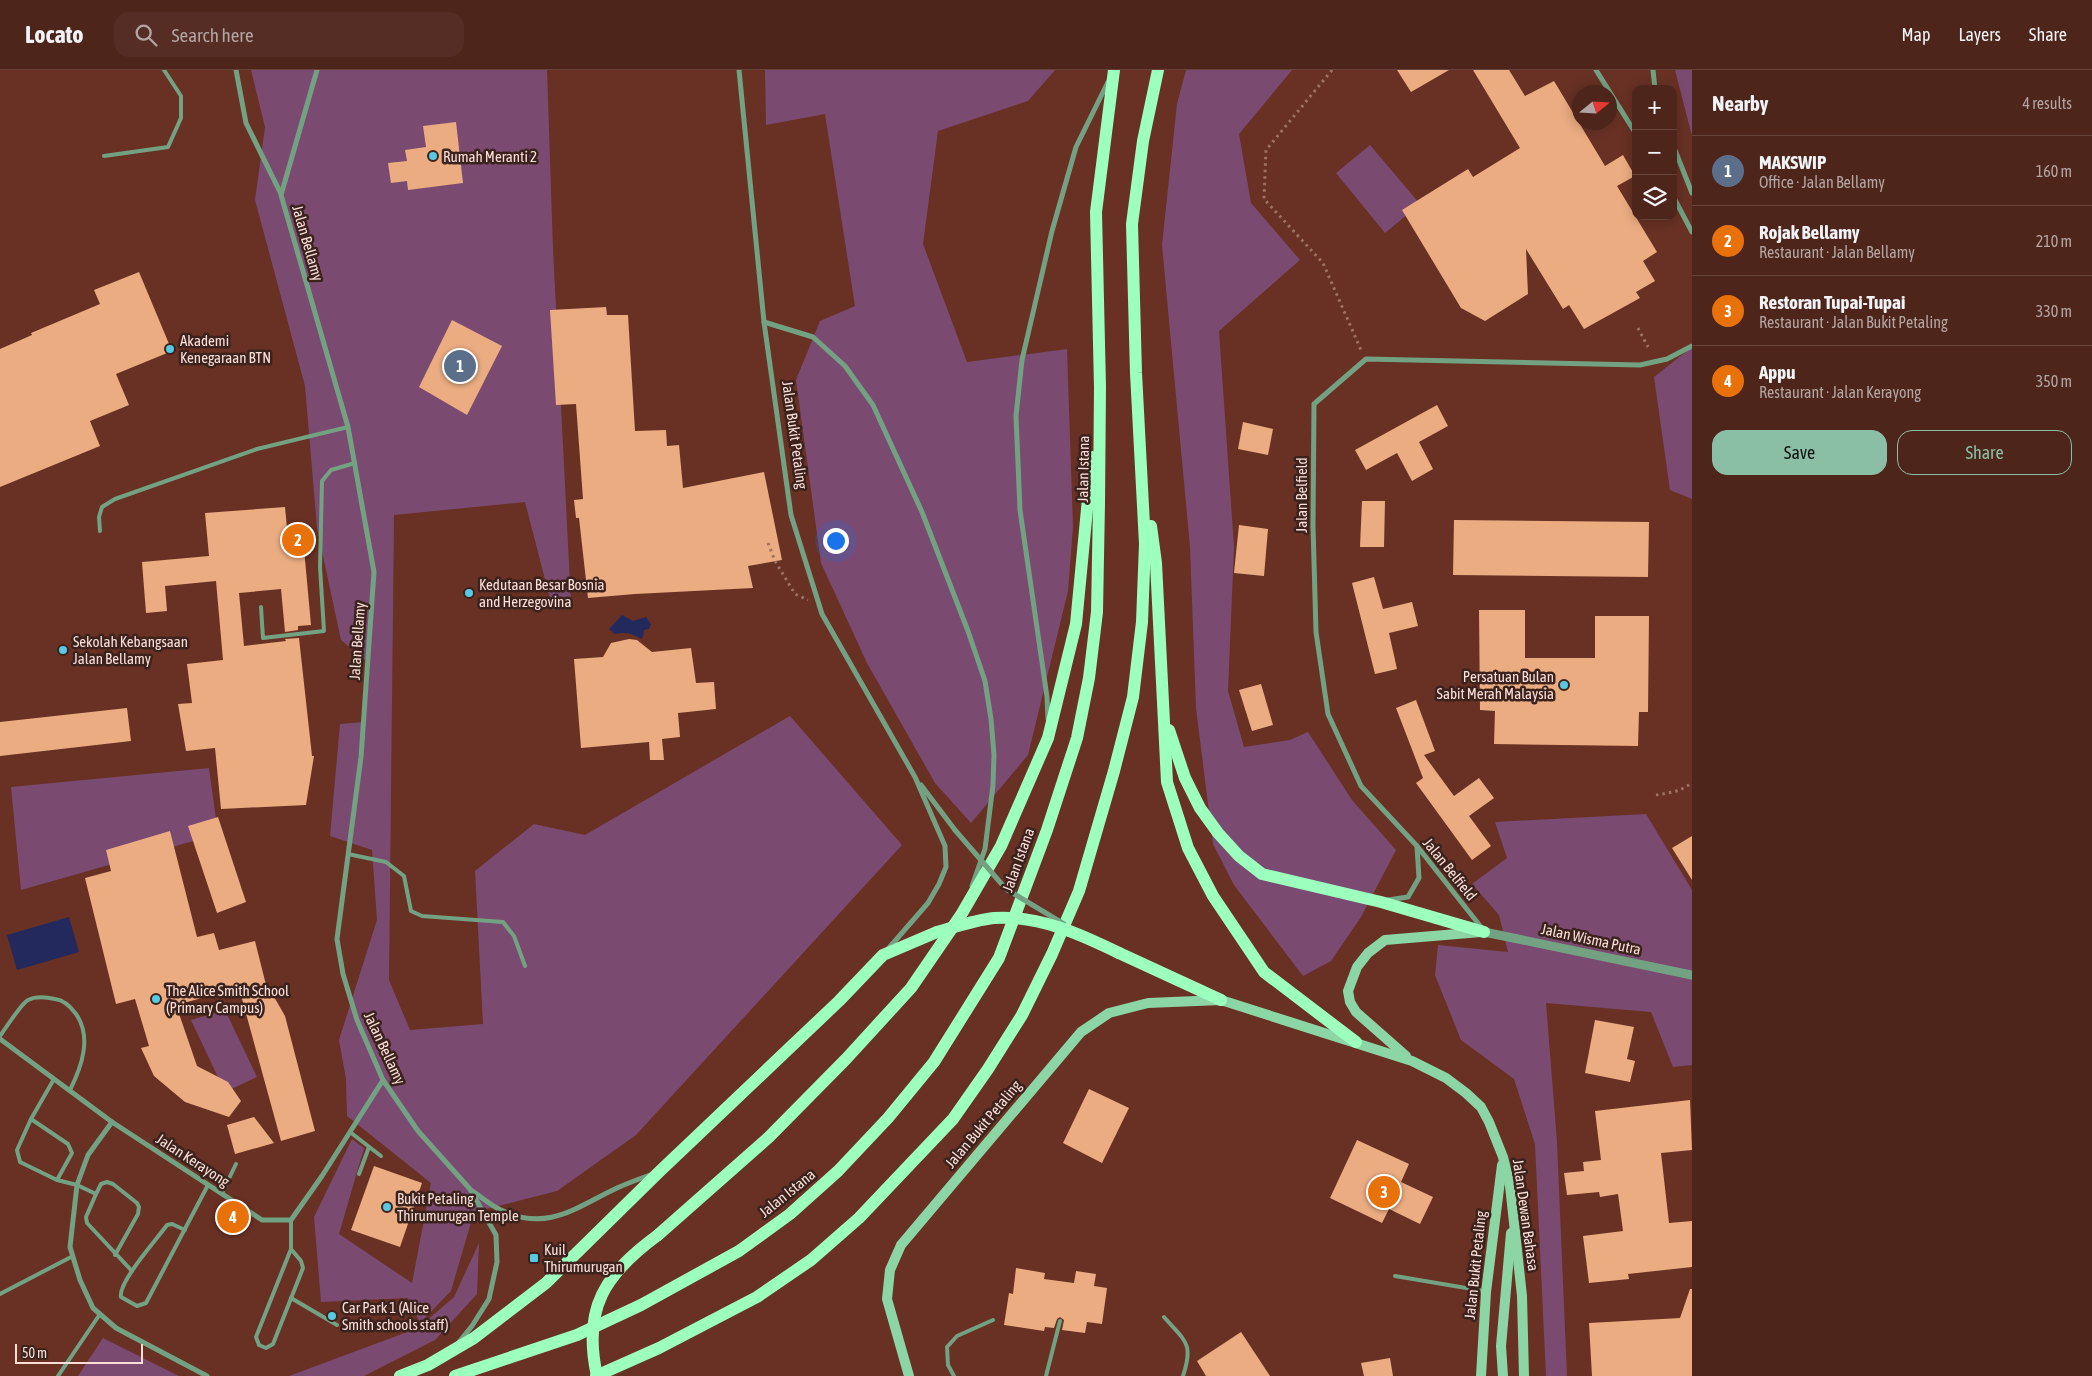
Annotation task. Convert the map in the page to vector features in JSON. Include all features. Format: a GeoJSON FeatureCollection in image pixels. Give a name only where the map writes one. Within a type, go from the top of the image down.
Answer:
{"type":"FeatureCollection","features":[{"type":"Feature","properties":{"kind":"main road","name":"Jalan Istana"},"geometry":{"type":"LineString","coordinates":[[455,1376],[577,1335],[640,1305],[739,1250],[790,1214],[838,1171],[888,1118],[934,1062],[999,958],[1047,830],[1076,738],[1089,678],[1097,612],[1100,387],[1096,212],[1114,70]]}},
{"type":"Feature","properties":{"kind":"main road"},"geometry":{"type":"LineString","coordinates":[[1100,387],[1076,624],[1048,738],[1001,846],[961,915],[910,988],[846,1059],[769,1137],[626,1261],[613,1275],[601,1295],[591,1338],[597,1376],[659,1348],[757,1297],[811,1260],[859,1218],[953,1119],[988,1070],[1022,1015],[1052,954],[1079,891],[1114,772],[1132,697],[1142,622],[1144,544],[1132,224],[1143,141],[1158,70]]}},
{"type":"Feature","properties":{"kind":"main road"},"geometry":{"type":"LineString","coordinates":[[1139,444],[1156,563],[1167,782],[1188,848],[1213,896],[1240,940],[1264,972],[1356,1042]]}},
{"type":"Feature","properties":{"kind":"main road"},"geometry":{"type":"LineString","coordinates":[[1164,714],[1185,778],[1200,808],[1218,833],[1239,856],[1262,874],[1380,902],[1484,932]]}},
{"type":"Feature","properties":{"kind":"main road"},"geometry":{"type":"LineString","coordinates":[[400,1376],[428,1365],[474,1338],[546,1282],[839,1000],[883,955],[937,932],[992,918],[1030,919],[1083,935],[1221,1000]]}},
{"type":"Feature","properties":{"kind":"main road"},"geometry":{"type":"LineString","coordinates":[[1412,1061],[1356,1012],[1350,1002],[1348,991],[1357,967],[1368,953],[1385,940],[1484,932]]}},
{"type":"Feature","properties":{"kind":"main road","name":"Jalan Dewan Bahasa"},"geometry":{"type":"LineString","coordinates":[[1221,1000],[1412,1061],[1446,1078],[1481,1107],[1503,1157],[1513,1212],[1522,1296],[1524,1376]]}},
{"type":"Feature","properties":{"kind":"main road","name":"Jalan Bukit Petaling"},"geometry":{"type":"LineString","coordinates":[[909,1376],[887,1299],[890,1270],[901,1245],[928,1212],[1081,1032],[1109,1013],[1148,1003],[1221,1000]]}},
{"type":"Feature","properties":{"kind":"main road","name":"Jalan Bukit Petaling"},"geometry":{"type":"LineString","coordinates":[[1480,1376],[1486,1292],[1503,1157]]}},
{"type":"Feature","properties":{"kind":"main road"},"geometry":{"type":"LineString","coordinates":[[1503,1376],[1501,1346],[1513,1212]]}},
{"type":"Feature","properties":{"kind":"street"},"geometry":{"type":"LineString","coordinates":[[236,70],[246,123],[281,195]]}},
{"type":"Feature","properties":{"kind":"street","name":"Jalan Bellamy"},"geometry":{"type":"LineString","coordinates":[[317,70],[281,195],[348,427],[374,572],[361,757],[337,939],[343,974],[357,1020],[383,1080],[418,1131],[470,1189],[496,1235],[497,1262],[489,1299],[472,1326],[450,1352]]}},
{"type":"Feature","properties":{"kind":"street","name":"Jalan Bukit Petaling"},"geometry":{"type":"LineString","coordinates":[[739,70],[764,322],[791,516],[822,614],[915,777],[945,846],[946,867],[928,903],[883,955]]}},
{"type":"Feature","properties":{"kind":"street"},"geometry":{"type":"LineString","coordinates":[[1048,738],[1047,697],[1019,502],[1016,416],[1022,360],[1052,231],[1076,146],[1114,70]]}},
{"type":"Feature","properties":{"kind":"street"},"geometry":{"type":"LineString","coordinates":[[1596,70],[1634,130]]}},
{"type":"Feature","properties":{"kind":"street"},"geometry":{"type":"LineString","coordinates":[[1653,70],[1655,85]]}},
{"type":"Feature","properties":{"kind":"street"},"geometry":{"type":"LineString","coordinates":[[1677,155],[1692,193]]}},
{"type":"Feature","properties":{"kind":"street"},"geometry":{"type":"LineString","coordinates":[[1677,204],[1692,232]]}},
{"type":"Feature","properties":{"kind":"street"},"geometry":{"type":"LineString","coordinates":[[764,322],[812,337],[845,366],[873,405],[922,512],[985,681],[991,719],[993,785],[985,849],[961,915]]}},
{"type":"Feature","properties":{"kind":"street"},"geometry":{"type":"LineString","coordinates":[[1366,359],[1640,365],[1667,359],[1692,346]]}},
{"type":"Feature","properties":{"kind":"street","name":"Jalan Belfield"},"geometry":{"type":"LineString","coordinates":[[1366,359],[1314,404],[1313,526],[1316,632],[1328,714],[1360,786],[1417,846],[1484,932]]}},
{"type":"Feature","properties":{"kind":"street","name":"Jalan Bukit Petaling"},"geometry":{"type":"LineString","coordinates":[[915,777],[955,830],[1006,889],[1083,935]]}},
{"type":"Feature","properties":{"kind":"street"},"geometry":{"type":"LineString","coordinates":[[1380,902],[1408,897],[1419,878],[1417,846]]}},
{"type":"Feature","properties":{"kind":"street","name":"Jalan Wisma Putra"},"geometry":{"type":"LineString","coordinates":[[1484,932],[1692,975]]}},
{"type":"Feature","properties":{"kind":"street","name":"Jalan Kerayong"},"geometry":{"type":"LineString","coordinates":[[0,1038],[112,1122],[262,1220],[292,1220]]}},
{"type":"Feature","properties":{"kind":"street"},"geometry":{"type":"LineString","coordinates":[[292,1220],[383,1080]]}},
{"type":"Feature","properties":{"kind":"street"},"geometry":{"type":"LineString","coordinates":[[112,1122],[88,1155],[77,1185],[70,1247],[80,1280],[93,1308],[116,1328],[208,1376]]}},
{"type":"Feature","properties":{"kind":"street","name":"Jalan Bellamy"},"geometry":{"type":"LineString","coordinates":[[470,1189],[501,1210],[531,1218],[546,1218],[567,1214],[617,1188],[659,1172]]}},
{"type":"Feature","properties":{"kind":"lane"},"geometry":{"type":"LineString","coordinates":[[104,156],[168,147],[181,118],[180,96],[164,70]]}},
{"type":"Feature","properties":{"kind":"lane"},"geometry":{"type":"LineString","coordinates":[[100,531],[99,517],[102,507],[115,499],[257,450],[348,427]]}},
{"type":"Feature","properties":{"kind":"lane"},"geometry":{"type":"LineString","coordinates":[[261,607],[263,638],[324,631],[320,567],[322,481],[330,470],[355,463]]}},
{"type":"Feature","properties":{"kind":"lane"},"geometry":{"type":"LineString","coordinates":[[348,854],[386,862],[404,876],[411,911],[422,916],[503,922],[514,936],[525,966]]}},
{"type":"Feature","properties":{"kind":"lane"},"geometry":{"type":"LineString","coordinates":[[0,1038],[28,1000],[43,997],[58,1000],[71,1008],[83,1024],[85,1040],[79,1072],[70,1090]]}},
{"type":"Feature","properties":{"kind":"lane"},"geometry":{"type":"LineString","coordinates":[[54,1078],[31,1119],[17,1150],[18,1157],[20,1162],[57,1180],[77,1185],[96,1194]]}},
{"type":"Feature","properties":{"kind":"lane"},"geometry":{"type":"LineString","coordinates":[[31,1119],[68,1144],[71,1149],[72,1153],[57,1180]]}},
{"type":"Feature","properties":{"kind":"lane"},"geometry":{"type":"LineString","coordinates":[[350,1132],[381,1156]]}},
{"type":"Feature","properties":{"kind":"lane"},"geometry":{"type":"LineString","coordinates":[[359,1174],[369,1147]]}},
{"type":"Feature","properties":{"kind":"lane"},"geometry":{"type":"LineString","coordinates":[[222,1193],[236,1164]]}},
{"type":"Feature","properties":{"kind":"lane"},"geometry":{"type":"LineString","coordinates":[[115,1255],[138,1214],[139,1207],[112,1184],[107,1182],[101,1184],[96,1194],[86,1218],[87,1223],[115,1255],[132,1271]]}},
{"type":"Feature","properties":{"kind":"lane"},"geometry":{"type":"LineString","coordinates":[[184,1230],[172,1224],[167,1225],[132,1271],[120,1293],[121,1298],[137,1306],[142,1306],[146,1303],[208,1185]]}},
{"type":"Feature","properties":{"kind":"lane"},"geometry":{"type":"LineString","coordinates":[[291,1249],[301,1261],[303,1268],[273,1344],[266,1348],[259,1345],[256,1337],[291,1249],[292,1220]]}},
{"type":"Feature","properties":{"kind":"lane"},"geometry":{"type":"LineString","coordinates":[[0,1294],[73,1256]]}},
{"type":"Feature","properties":{"kind":"lane"},"geometry":{"type":"LineString","coordinates":[[1395,1276],[1486,1292]]}},
{"type":"Feature","properties":{"kind":"lane"},"geometry":{"type":"LineString","coordinates":[[291,1298],[337,1325]]}},
{"type":"Feature","properties":{"kind":"lane"},"geometry":{"type":"LineString","coordinates":[[58,1376],[100,1314]]}},
{"type":"Feature","properties":{"kind":"lane"},"geometry":{"type":"LineString","coordinates":[[1164,1318],[1187,1342],[1189,1359],[1183,1376]]}},
{"type":"Feature","properties":{"kind":"lane"},"geometry":{"type":"LineString","coordinates":[[954,1376],[948,1365],[947,1347],[958,1336],[992,1320]]}},
{"type":"Feature","properties":{"kind":"lane"},"geometry":{"type":"LineString","coordinates":[[1046,1376],[1060,1321]]}},
{"type":"Feature","properties":{"kind":"path"},"geometry":{"type":"LineString","coordinates":[[1332,70],[1266,150],[1264,199],[1322,263],[1366,359]]}},
{"type":"Feature","properties":{"kind":"path"},"geometry":{"type":"LineString","coordinates":[[1638,328],[1648,347]]}},
{"type":"Feature","properties":{"kind":"path"},"geometry":{"type":"LineString","coordinates":[[768,543],[775,561],[795,594],[819,605]]}},
{"type":"Feature","properties":{"kind":"path"},"geometry":{"type":"LineString","coordinates":[[1656,795],[1675,792],[1692,782]]}},
{"type":"Feature","properties":{"kind":"shaded area"},"geometry":{"type":"Polygon","coordinates":[[[251,70],[547,70],[553,249],[571,603],[553,610],[525,502],[394,515],[389,980],[410,1030],[483,1024],[475,871],[534,824],[585,835],[790,716],[902,845],[636,1135],[557,1191],[474,1212],[451,1291],[420,1323],[408,1298],[321,1302],[314,1217],[352,1139],[364,1148],[339,1234],[412,1283],[431,1183],[347,1116],[346,1079],[339,1040],[377,920],[372,850],[330,836],[340,724],[364,722],[370,664],[341,640],[317,528],[305,386],[255,200],[265,127],[251,70]]]}},
{"type":"Feature","properties":{"kind":"shaded area"},"geometry":{"type":"Polygon","coordinates":[[[765,70],[1055,70],[1028,101],[938,131],[923,244],[967,362],[1067,349],[1073,527],[1068,591],[1028,755],[971,823],[935,783],[867,663],[821,563],[796,380],[820,321],[855,306],[825,114],[766,125],[765,70]]]}},
{"type":"Feature","properties":{"kind":"shaded area"},"geometry":{"type":"Polygon","coordinates":[[[1186,70],[1292,70],[1239,134],[1251,203],[1300,260],[1219,331],[1234,547],[1228,691],[1244,747],[1290,740],[1308,732],[1352,800],[1396,850],[1361,917],[1331,961],[1303,976],[1234,885],[1213,844],[1196,708],[1190,547],[1162,245],[1177,104],[1186,70]]]}},
{"type":"Feature","properties":{"kind":"shaded area"},"geometry":{"type":"Polygon","coordinates":[[[1675,70],[1692,70],[1692,136],[1675,70]]]}},
{"type":"Feature","properties":{"kind":"shaded area"},"geometry":{"type":"Polygon","coordinates":[[[1370,145],[1420,204],[1385,233],[1336,173],[1370,145]]]}},
{"type":"Feature","properties":{"kind":"shaded area"},"geometry":{"type":"Polygon","coordinates":[[[1692,347],[1692,499],[1670,490],[1654,377],[1692,347]]]}},
{"type":"Feature","properties":{"kind":"shaded area"},"geometry":{"type":"Polygon","coordinates":[[[622,615],[633,621],[646,617],[651,624],[649,629],[644,630],[641,639],[635,635],[615,634],[609,629],[622,615]]]}},
{"type":"Feature","properties":{"kind":"shaded area"},"geometry":{"type":"Polygon","coordinates":[[[209,768],[218,834],[21,890],[11,787],[209,768]]]}},
{"type":"Feature","properties":{"kind":"shaded area"},"geometry":{"type":"Polygon","coordinates":[[[1646,814],[1692,890],[1692,1065],[1673,1067],[1651,1012],[1546,1003],[1557,1142],[1567,1376],[1546,1376],[1535,1144],[1514,1079],[1461,1040],[1435,975],[1438,945],[1508,952],[1499,915],[1472,884],[1507,858],[1495,822],[1646,814]]]}},
{"type":"Feature","properties":{"kind":"shaded area"},"geometry":{"type":"Polygon","coordinates":[[[69,917],[79,952],[17,970],[7,935],[69,917]]]}},
{"type":"Feature","properties":{"kind":"shaded area"},"geometry":{"type":"Polygon","coordinates":[[[225,1010],[257,1077],[225,1092],[191,1020],[225,1010]]]}},
{"type":"Feature","properties":{"kind":"shaded area"},"geometry":{"type":"Polygon","coordinates":[[[479,1243],[477,1294],[435,1340],[364,1376],[289,1376],[418,1328],[454,1297],[479,1243]]]}},
{"type":"Feature","properties":{"kind":"shaded area"},"geometry":{"type":"Polygon","coordinates":[[[103,1338],[179,1376],[78,1376],[103,1338]]]}},
{"type":"Feature","properties":{"kind":"building"},"geometry":{"type":"Polygon","coordinates":[[[1397,70],[1449,70],[1411,92],[1397,70]]]}},
{"type":"Feature","properties":{"kind":"building"},"geometry":{"type":"Polygon","coordinates":[[[1473,70],[1509,70],[1525,96],[1554,81],[1572,111],[1572,130],[1583,130],[1605,166],[1623,155],[1632,171],[1632,178],[1617,186],[1632,211],[1632,220],[1638,220],[1657,252],[1643,261],[1655,281],[1636,292],[1640,298],[1584,329],[1569,305],[1563,309],[1526,249],[1528,294],[1485,321],[1461,308],[1402,210],[1468,169],[1473,177],[1520,148],[1473,70]]]}},
{"type":"Feature","properties":{"kind":"building","name":"Rumah Meranti 2"},"geometry":{"type":"Polygon","coordinates":[[[456,122],[463,183],[408,190],[407,181],[391,183],[388,163],[407,161],[405,150],[426,147],[423,126],[456,122]]]}},
{"type":"Feature","properties":{"kind":"building"},"geometry":{"type":"Polygon","coordinates":[[[139,272],[172,351],[116,374],[129,405],[90,421],[100,446],[0,487],[0,349],[32,335],[31,333],[100,304],[94,290],[139,272]]]}},
{"type":"Feature","properties":{"kind":"building"},"geometry":{"type":"Polygon","coordinates":[[[606,307],[607,315],[628,315],[635,431],[666,430],[667,446],[679,445],[683,488],[764,472],[782,560],[748,566],[753,588],[588,598],[579,518],[576,518],[574,500],[583,499],[576,404],[556,405],[550,310],[606,307]]]}},
{"type":"Feature","properties":{"kind":"building"},"geometry":{"type":"Polygon","coordinates":[[[452,320],[502,346],[467,415],[419,387],[452,320]]]}},
{"type":"Feature","properties":{"kind":"building"},"geometry":{"type":"Polygon","coordinates":[[[1437,405],[1448,426],[1419,442],[1433,469],[1412,481],[1397,453],[1366,470],[1355,450],[1437,405]]]}},
{"type":"Feature","properties":{"kind":"building"},"geometry":{"type":"Polygon","coordinates":[[[1243,422],[1273,429],[1268,455],[1238,449],[1243,422]]]}},
{"type":"Feature","properties":{"kind":"building"},"geometry":{"type":"Polygon","coordinates":[[[1362,501],[1385,501],[1384,547],[1360,547],[1362,501]]]}},
{"type":"Feature","properties":{"kind":"building"},"geometry":{"type":"Polygon","coordinates":[[[285,507],[287,528],[302,527],[311,625],[298,626],[298,630],[285,632],[281,589],[239,593],[244,646],[299,638],[312,756],[314,756],[306,805],[221,809],[215,748],[186,751],[178,704],[192,703],[187,664],[223,660],[216,581],[165,586],[167,611],[146,613],[142,562],[209,556],[205,513],[285,507]]]}},
{"type":"Feature","properties":{"kind":"building"},"geometry":{"type":"Polygon","coordinates":[[[1454,520],[1649,522],[1648,577],[1453,575],[1454,520]]]}},
{"type":"Feature","properties":{"kind":"building"},"geometry":{"type":"Polygon","coordinates":[[[1239,525],[1268,529],[1264,576],[1234,573],[1239,525]]]}},
{"type":"Feature","properties":{"kind":"building"},"geometry":{"type":"Polygon","coordinates":[[[1374,577],[1383,609],[1412,602],[1418,626],[1389,633],[1397,669],[1375,674],[1352,583],[1374,577]]]}},
{"type":"Feature","properties":{"kind":"building"},"geometry":{"type":"Polygon","coordinates":[[[1479,610],[1525,610],[1525,658],[1595,658],[1595,616],[1649,616],[1648,712],[1639,712],[1638,746],[1494,744],[1495,711],[1480,710],[1479,610]]]}},
{"type":"Feature","properties":{"kind":"building"},"geometry":{"type":"Polygon","coordinates":[[[629,639],[637,640],[652,652],[691,648],[696,683],[714,682],[716,709],[678,713],[680,737],[662,739],[664,760],[650,760],[649,742],[581,748],[574,659],[603,657],[611,643],[629,639]]]}},
{"type":"Feature","properties":{"kind":"building"},"geometry":{"type":"Polygon","coordinates":[[[1261,684],[1273,725],[1252,731],[1239,690],[1261,684]]]}},
{"type":"Feature","properties":{"kind":"building"},"geometry":{"type":"Polygon","coordinates":[[[1416,700],[1435,751],[1424,755],[1454,796],[1479,778],[1494,798],[1469,816],[1491,846],[1472,860],[1416,783],[1423,778],[1396,708],[1416,700]]]}},
{"type":"Feature","properties":{"kind":"building"},"geometry":{"type":"Polygon","coordinates":[[[127,708],[131,741],[0,756],[0,722],[127,708]]]}},
{"type":"Feature","properties":{"kind":"building"},"geometry":{"type":"Polygon","coordinates":[[[218,817],[246,902],[217,913],[188,826],[218,817]]]}},
{"type":"Feature","properties":{"kind":"building"},"geometry":{"type":"Polygon","coordinates":[[[170,831],[197,937],[214,933],[219,950],[255,941],[265,981],[285,1016],[315,1131],[281,1141],[239,988],[176,1005],[197,1066],[228,1082],[241,1101],[229,1117],[185,1102],[154,1076],[141,1048],[149,1046],[135,999],[116,1004],[85,878],[111,871],[106,850],[170,831]]]}},
{"type":"Feature","properties":{"kind":"building"},"geometry":{"type":"Polygon","coordinates":[[[1692,836],[1692,880],[1672,848],[1692,836]]]}},
{"type":"Feature","properties":{"kind":"building"},"geometry":{"type":"Polygon","coordinates":[[[1595,1020],[1634,1027],[1627,1059],[1635,1061],[1630,1082],[1585,1073],[1595,1020]]]}},
{"type":"Feature","properties":{"kind":"building"},"geometry":{"type":"Polygon","coordinates":[[[1089,1089],[1129,1108],[1102,1163],[1063,1143],[1089,1089]]]}},
{"type":"Feature","properties":{"kind":"building"},"geometry":{"type":"Polygon","coordinates":[[[1690,1100],[1692,1150],[1661,1153],[1669,1223],[1692,1221],[1692,1267],[1628,1274],[1629,1279],[1589,1283],[1583,1236],[1623,1231],[1618,1194],[1600,1197],[1599,1192],[1567,1195],[1564,1173],[1584,1171],[1583,1162],[1601,1160],[1595,1111],[1690,1100]]]}},
{"type":"Feature","properties":{"kind":"building"},"geometry":{"type":"Polygon","coordinates":[[[254,1117],[274,1143],[235,1154],[227,1125],[254,1117]]]}},
{"type":"Feature","properties":{"kind":"building"},"geometry":{"type":"Polygon","coordinates":[[[1357,1140],[1409,1164],[1401,1182],[1433,1197],[1420,1224],[1389,1209],[1382,1223],[1330,1198],[1357,1140]]]}},
{"type":"Feature","properties":{"kind":"building","name":"Bukit Petaling Thirumurugan Temple"},"geometry":{"type":"Polygon","coordinates":[[[374,1166],[422,1183],[400,1247],[351,1230],[374,1166]]]}},
{"type":"Feature","properties":{"kind":"building"},"geometry":{"type":"Polygon","coordinates":[[[1016,1268],[1045,1273],[1044,1279],[1074,1283],[1076,1271],[1096,1274],[1094,1286],[1107,1288],[1102,1324],[1087,1322],[1085,1333],[1062,1330],[1064,1320],[1060,1317],[1057,1319],[1054,1328],[1045,1327],[1044,1331],[1004,1325],[1009,1293],[1013,1294],[1016,1268]]]}},
{"type":"Feature","properties":{"kind":"building"},"geometry":{"type":"Polygon","coordinates":[[[1690,1289],[1692,1289],[1692,1376],[1592,1376],[1589,1323],[1680,1318],[1690,1289]]]}},
{"type":"Feature","properties":{"kind":"building"},"geometry":{"type":"Polygon","coordinates":[[[1241,1332],[1270,1376],[1206,1376],[1197,1361],[1241,1332]]]}},
{"type":"Feature","properties":{"kind":"building"},"geometry":{"type":"Polygon","coordinates":[[[1390,1358],[1393,1376],[1364,1376],[1361,1363],[1390,1358]]]}},
{"type":"Feature","properties":{"kind":"place","name":"Rumah Meranti 2"},"geometry":{"type":"Point","coordinates":[433,156]}},
{"type":"Feature","properties":{"kind":"place","name":"Akademi Kenegaraan BTN"},"geometry":{"type":"Point","coordinates":[170,349]}},
{"type":"Feature","properties":{"kind":"place","name":"MAKSWIP"},"geometry":{"type":"Point","coordinates":[460,366]}},
{"type":"Feature","properties":{"kind":"place","name":"Rojak Bellamy"},"geometry":{"type":"Point","coordinates":[298,540]}},
{"type":"Feature","properties":{"kind":"place","name":"Kedutaan Besar Bosnia and Herzegovina"},"geometry":{"type":"Point","coordinates":[469,593]}},
{"type":"Feature","properties":{"kind":"place","name":"Sekolah Kebangsaan Jalan Bellamy"},"geometry":{"type":"Point","coordinates":[63,650]}},
{"type":"Feature","properties":{"kind":"place","name":"Persatuan Bulan Sabit Merah Malaysia"},"geometry":{"type":"Point","coordinates":[1564,685]}},
{"type":"Feature","properties":{"kind":"place","name":"The Alice Smith School (Primary Campus)"},"geometry":{"type":"Point","coordinates":[156,999]}},
{"type":"Feature","properties":{"kind":"place","name":"Restoran Tupai-Tupai"},"geometry":{"type":"Point","coordinates":[1384,1192]}},
{"type":"Feature","properties":{"kind":"place","name":"Bukit Petaling Thirumurugan Temple"},"geometry":{"type":"Point","coordinates":[387,1207]}},
{"type":"Feature","properties":{"kind":"place","name":"Appu"},"geometry":{"type":"Point","coordinates":[233,1217]}},
{"type":"Feature","properties":{"kind":"place","name":"Kuil Thirumurugan"},"geometry":{"type":"Point","coordinates":[534,1258]}},
{"type":"Feature","properties":{"kind":"place","name":"Car Park 1 (Alice Smith schools staff)"},"geometry":{"type":"Point","coordinates":[332,1316]}}]}
